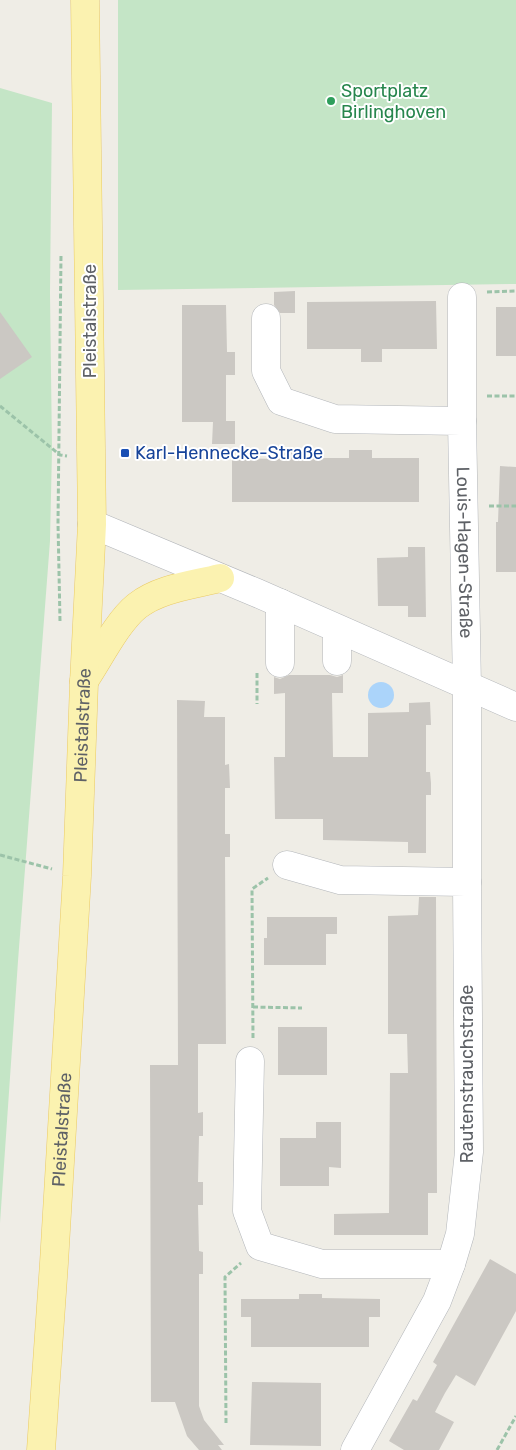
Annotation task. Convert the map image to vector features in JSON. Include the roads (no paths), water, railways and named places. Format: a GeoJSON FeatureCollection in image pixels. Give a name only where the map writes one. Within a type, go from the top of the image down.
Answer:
{"type":"FeatureCollection","features":[{"type":"Feature","properties":{"kind":"main road","name":"Pleistalstraße"},"geometry":{"type":"LineString","coordinates":[[41,1450],[77,876],[92,524],[85,0]]}},
{"type":"Feature","properties":{"kind":"main road"},"geometry":{"type":"LineString","coordinates":[[84,683],[123,621],[137,606],[159,594],[220,578]]}},
{"type":"Feature","properties":{"kind":"street","name":"Louis-Hagen-Straße"},"geometry":{"type":"LineString","coordinates":[[462,297],[462,421],[467,686]]}},
{"type":"Feature","properties":{"kind":"street"},"geometry":{"type":"LineString","coordinates":[[266,318],[266,371],[281,401],[335,419],[462,421]]}},
{"type":"Feature","properties":{"kind":"street"},"geometry":{"type":"LineString","coordinates":[[92,524],[280,603],[516,707]]}},
{"type":"Feature","properties":{"kind":"street"},"geometry":{"type":"LineString","coordinates":[[280,603],[280,663]]}},
{"type":"Feature","properties":{"kind":"street"},"geometry":{"type":"LineString","coordinates":[[337,629],[337,661]]}},
{"type":"Feature","properties":{"kind":"street","name":"Rautenstrauchstraße"},"geometry":{"type":"LineString","coordinates":[[355,1450],[437,1301],[460,1234],[469,1152],[467,686]]}},
{"type":"Feature","properties":{"kind":"street"},"geometry":{"type":"LineString","coordinates":[[287,865],[340,880],[467,882]]}},
{"type":"Feature","properties":{"kind":"street"},"geometry":{"type":"LineString","coordinates":[[250,1061],[247,1211],[260,1246],[322,1264],[451,1264]]}},
{"type":"Feature","properties":{"kind":"water"},"geometry":{"type":"Polygon","coordinates":[[[381,682],[390,686],[394,695],[390,704],[381,708],[372,704],[368,695],[372,686],[381,682]]]}},
{"type":"Feature","properties":{"kind":"place","name":"Sportplatz Birlinghoven"},"geometry":{"type":"Point","coordinates":[331,101]}},
{"type":"Feature","properties":{"kind":"place","name":"Karl-Hennecke-Straße"},"geometry":{"type":"Point","coordinates":[125,453]}}]}
